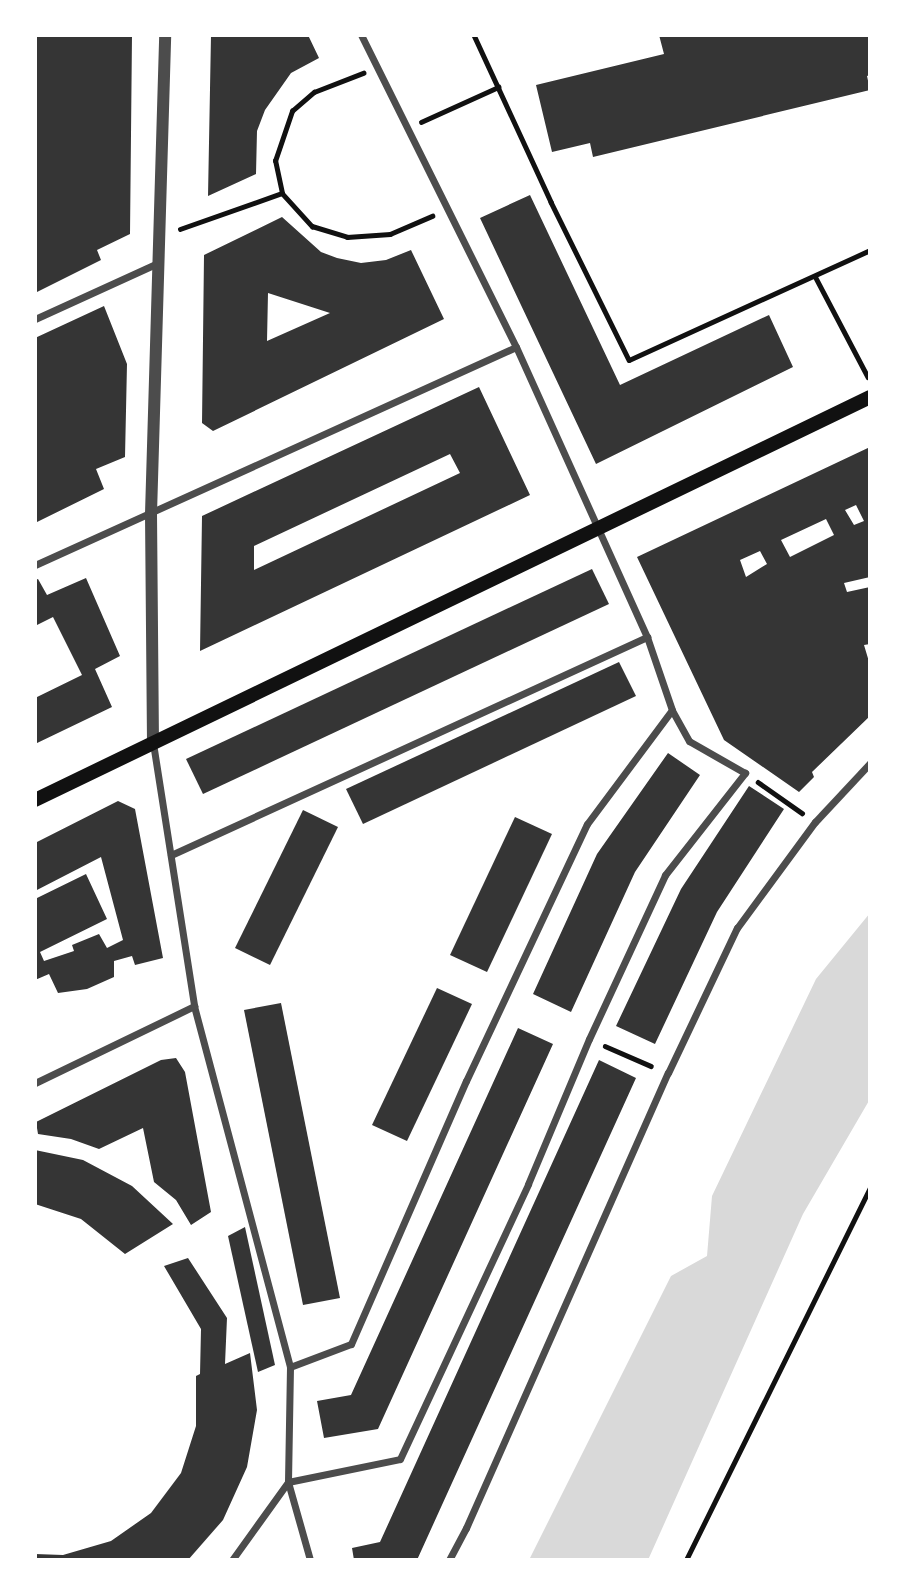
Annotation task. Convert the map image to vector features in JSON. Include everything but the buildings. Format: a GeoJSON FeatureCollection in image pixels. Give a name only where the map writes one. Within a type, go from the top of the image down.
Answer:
{"type":"FeatureCollection","features":[{"type":"Feature","properties":{"kind":"main road"},"geometry":{"type":"LineString","coordinates":[[35,800],[870,397]]}},
{"type":"Feature","properties":{"kind":"street"},"geometry":{"type":"LineString","coordinates":[[164,35],[151,513],[153,743],[194,1006],[290,1367],[288,1482],[310,1560]]}},
{"type":"Feature","properties":{"kind":"street"},"geometry":{"type":"LineString","coordinates":[[232,1560],[288,1482],[400,1460],[528,1184],[589,1039],[665,875],[746,773],[689,741],[673,710],[647,637],[516,347],[361,35]]}},
{"type":"Feature","properties":{"kind":"street"},"geometry":{"type":"LineString","coordinates":[[35,319],[159,263]]}},
{"type":"Feature","properties":{"kind":"street"},"geometry":{"type":"LineString","coordinates":[[35,565],[516,347]]}},
{"type":"Feature","properties":{"kind":"street"},"geometry":{"type":"LineString","coordinates":[[171,855],[647,637]]}},
{"type":"Feature","properties":{"kind":"street"},"geometry":{"type":"LineString","coordinates":[[290,1367],[351,1344],[466,1081],[587,824],[673,710]]}},
{"type":"Feature","properties":{"kind":"street"},"geometry":{"type":"LineString","coordinates":[[449,1560],[466,1528],[668,1073],[737,928],[815,822],[870,763]]}},
{"type":"Feature","properties":{"kind":"street"},"geometry":{"type":"LineString","coordinates":[[35,1083],[194,1006]]}},
{"type":"Feature","properties":{"kind":"path"},"geometry":{"type":"LineString","coordinates":[[474,35],[629,360],[870,250]]}},
{"type":"Feature","properties":{"kind":"path"},"geometry":{"type":"LineString","coordinates":[[377,68],[314,92],[292,111],[275,161],[282,193],[312,226],[347,237],[390,234],[447,209]]}},
{"type":"Feature","properties":{"kind":"path"},"geometry":{"type":"LineString","coordinates":[[407,128],[498,87]]}},
{"type":"Feature","properties":{"kind":"path"},"geometry":{"type":"LineString","coordinates":[[159,236],[282,193]]}},
{"type":"Feature","properties":{"kind":"path"},"geometry":{"type":"LineString","coordinates":[[814,275],[870,382]]}},
{"type":"Feature","properties":{"kind":"path"},"geometry":{"type":"LineString","coordinates":[[746,773],[815,822]]}},
{"type":"Feature","properties":{"kind":"path"},"geometry":{"type":"LineString","coordinates":[[589,1039],[668,1073]]}},
{"type":"Feature","properties":{"kind":"path"},"geometry":{"type":"LineString","coordinates":[[686,1560],[870,1188]]}},
{"type":"Feature","properties":{"kind":"shaded area"},"geometry":{"type":"Polygon","coordinates":[[[870,913],[870,1099],[803,1214],[648,1560],[529,1560],[671,1276],[707,1256],[712,1196],[816,979],[870,913]]]}}]}
